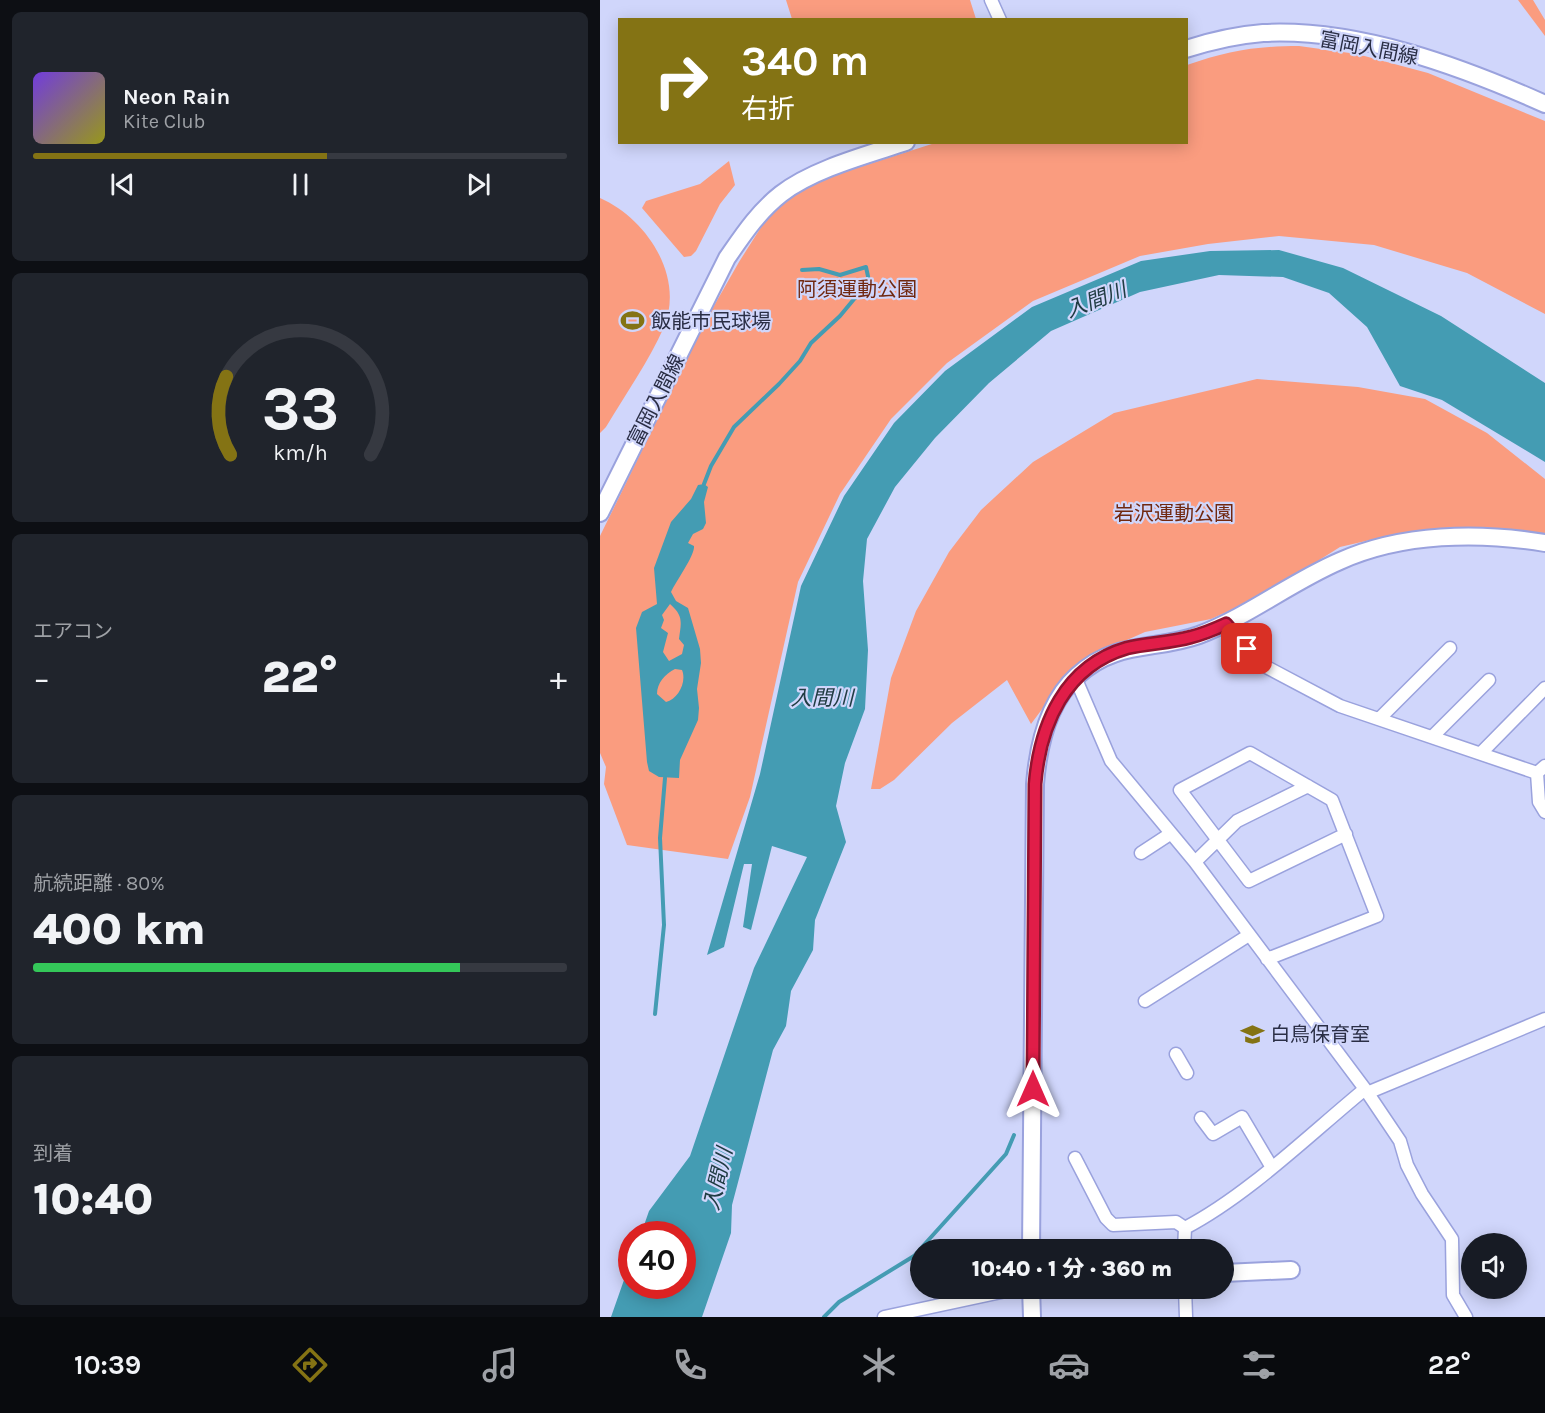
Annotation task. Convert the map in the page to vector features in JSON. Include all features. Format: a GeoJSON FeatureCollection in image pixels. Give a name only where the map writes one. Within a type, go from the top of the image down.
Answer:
{"type":"FeatureCollection","features":[{"type":"Feature","properties":{"kind":"street"},"geometry":{"type":"LineString","coordinates":[[991,0],[999,18]]}},
{"type":"Feature","properties":{"kind":"street","name":"富岡入間線"},"geometry":{"type":"LineString","coordinates":[[1188,48],[1215,40],[1263,33],[1334,38],[1385,47],[1444,64],[1545,104]]}},
{"type":"Feature","properties":{"kind":"street","name":"富岡入間線"},"geometry":{"type":"LineString","coordinates":[[600,513],[727,258],[752,221],[782,193],[811,178],[901,144]]}},
{"type":"Feature","properties":{"kind":"street"},"geometry":{"type":"LineString","coordinates":[[1032,1239],[1037,755],[1045,730],[1060,698],[1075,677],[1101,658],[1128,648],[1192,637],[1226,624],[1340,560],[1373,549],[1411,540],[1450,538],[1489,537],[1545,543]]}},
{"type":"Feature","properties":{"kind":"street"},"geometry":{"type":"LineString","coordinates":[[1226,624],[1257,662],[1340,706],[1481,753],[1541,769],[1539,802],[1545,812]]}},
{"type":"Feature","properties":{"kind":"street"},"geometry":{"type":"LineString","coordinates":[[1379,719],[1450,648]]}},
{"type":"Feature","properties":{"kind":"street"},"geometry":{"type":"LineString","coordinates":[[1075,677],[1111,761],[1195,862],[1366,1091],[1400,1141],[1407,1165],[1422,1194],[1452,1239],[1453,1295],[1466,1317]]}},
{"type":"Feature","properties":{"kind":"street"},"geometry":{"type":"LineString","coordinates":[[1432,737],[1489,680]]}},
{"type":"Feature","properties":{"kind":"street"},"geometry":{"type":"LineString","coordinates":[[1481,753],[1545,688]]}},
{"type":"Feature","properties":{"kind":"street"},"geometry":{"type":"LineString","coordinates":[[1267,958],[1377,916],[1346,834],[1332,800],[1250,753],[1180,789],[1249,881],[1346,834]]}},
{"type":"Feature","properties":{"kind":"street"},"geometry":{"type":"LineString","coordinates":[[1195,862],[1237,821],[1308,786]]}},
{"type":"Feature","properties":{"kind":"street"},"geometry":{"type":"LineString","coordinates":[[1141,853],[1170,834]]}},
{"type":"Feature","properties":{"kind":"street"},"geometry":{"type":"LineString","coordinates":[[1145,1001],[1249,934]]}},
{"type":"Feature","properties":{"kind":"street"},"geometry":{"type":"LineString","coordinates":[[1185,1228],[1208,1216],[1366,1091],[1545,1019]]}},
{"type":"Feature","properties":{"kind":"street"},"geometry":{"type":"LineString","coordinates":[[1176,1054],[1187,1073]]}},
{"type":"Feature","properties":{"kind":"street"},"geometry":{"type":"LineString","coordinates":[[1201,1118],[1213,1134],[1242,1117],[1271,1166]]}},
{"type":"Feature","properties":{"kind":"street"},"geometry":{"type":"LineString","coordinates":[[1075,1158],[1106,1218],[1113,1225],[1176,1222],[1185,1228]]}},
{"type":"Feature","properties":{"kind":"street"},"geometry":{"type":"LineString","coordinates":[[1184,1239],[1185,1228]]}},
{"type":"Feature","properties":{"kind":"street"},"geometry":{"type":"LineString","coordinates":[[1234,1273],[1291,1270]]}},
{"type":"Feature","properties":{"kind":"street"},"geometry":{"type":"LineString","coordinates":[[884,1317],[968,1299]]}},
{"type":"Feature","properties":{"kind":"street"},"geometry":{"type":"LineString","coordinates":[[1031,1299],[1032,1317]]}},
{"type":"Feature","properties":{"kind":"street"},"geometry":{"type":"LineString","coordinates":[[1185,1299],[1186,1317]]}},
{"type":"Feature","properties":{"kind":"green space"},"geometry":{"type":"Polygon","coordinates":[[[786,0],[970,0],[976,18],[792,18],[786,0]]]}},
{"type":"Feature","properties":{"kind":"green space"},"geometry":{"type":"Polygon","coordinates":[[[1518,0],[1533,0],[1545,20],[1545,36],[1518,0]]]}},
{"type":"Feature","properties":{"kind":"green space","name":"阿須運動公園"},"geometry":{"type":"Polygon","coordinates":[[[1299,46],[1357,54],[1428,73],[1545,121],[1545,314],[1467,273],[1374,245],[1279,236],[1208,244],[1140,256],[1033,301],[947,363],[891,419],[840,494],[798,582],[750,797],[728,859],[627,845],[604,784],[606,767],[600,753],[600,536],[707,318],[775,205],[812,182],[932,144],[1188,144],[1188,65],[1242,50],[1299,46]]]}},
{"type":"Feature","properties":{"kind":"green space"},"geometry":{"type":"Polygon","coordinates":[[[729,161],[735,185],[720,204],[696,251],[691,256],[684,257],[642,208],[646,201],[700,184],[729,161]]]}},
{"type":"Feature","properties":{"kind":"green space","name":"飯能市民球場"},"geometry":{"type":"Polygon","coordinates":[[[600,198],[617,207],[632,219],[657,251],[665,269],[669,288],[669,308],[658,340],[606,427],[600,433],[600,198]]]}},
{"type":"Feature","properties":{"kind":"green space","name":"岩沢運動公園"},"geometry":{"type":"Polygon","coordinates":[[[1257,379],[1358,387],[1425,399],[1487,433],[1545,479],[1545,537],[1465,528],[1400,533],[1340,547],[1262,596],[1211,619],[1145,632],[1089,657],[1072,669],[1031,724],[1007,680],[952,723],[894,780],[880,789],[871,789],[891,678],[916,611],[949,552],[981,510],[1033,462],[1114,413],[1257,379]]]}},
{"type":"Feature","properties":{"kind":"water","name":"入間川"},"geometry":{"type":"Polygon","coordinates":[[[1279,250],[1343,268],[1441,316],[1545,383],[1545,462],[1442,400],[1400,386],[1367,327],[1329,293],[1283,277],[1219,275],[1140,292],[1051,331],[989,383],[935,438],[895,487],[867,539],[863,581],[868,650],[865,709],[845,763],[836,806],[846,842],[815,920],[813,950],[791,991],[786,1026],[773,1050],[732,1205],[731,1233],[702,1317],[611,1317],[618,1297],[618,1299],[696,1299],[696,1221],[646,1221],[649,1211],[690,1156],[754,968],[807,857],[772,846],[751,930],[743,927],[752,864],[744,864],[724,947],[707,955],[760,774],[801,586],[844,496],[894,423],[945,371],[1032,307],[1141,261],[1210,251],[1279,250]]]}},
{"type":"Feature","properties":{"kind":"water"},"geometry":{"type":"Polygon","coordinates":[[[704,484],[708,487],[704,502],[706,523],[703,529],[693,534],[688,543],[694,546],[694,550],[671,592],[676,601],[688,608],[700,649],[701,663],[697,689],[698,720],[680,760],[679,778],[659,777],[649,771],[647,762],[636,628],[642,612],[657,604],[654,568],[671,522],[691,499],[698,485],[704,484]],[[670,604],[662,615],[664,620],[661,628],[668,633],[663,652],[669,661],[682,654],[684,645],[679,639],[680,616],[670,604]],[[675,669],[662,679],[658,686],[657,694],[666,702],[678,694],[682,685],[682,670],[675,669]]]}},
{"type":"Feature","properties":{"kind":"waterway"},"geometry":{"type":"LineString","coordinates":[[704,484],[711,466],[734,427],[779,384],[800,361],[811,343],[840,316],[869,281],[866,267],[840,275],[819,269],[802,270]]}},
{"type":"Feature","properties":{"kind":"waterway"},"geometry":{"type":"LineString","coordinates":[[655,1014],[664,925],[660,838],[665,778]]}},
{"type":"Feature","properties":{"kind":"waterway"},"geometry":{"type":"LineString","coordinates":[[824,1317],[839,1302],[914,1256],[1006,1154],[1014,1135]]}},
{"type":"Feature","properties":{"kind":"place","name":"飯能市民球場"},"geometry":{"type":"Point","coordinates":[633,321]}},
{"type":"Feature","properties":{"kind":"place","name":"白鳥保育室"},"geometry":{"type":"Point","coordinates":[1252,1034]}},
{"type":"Feature","properties":{"kind":"route"},"geometry":{"type":"LineString","coordinates":[[1033,1089],[1037,755],[1045,730],[1060,698],[1075,677],[1101,658],[1128,648],[1192,637],[1226,624],[1247,649]]}}]}
